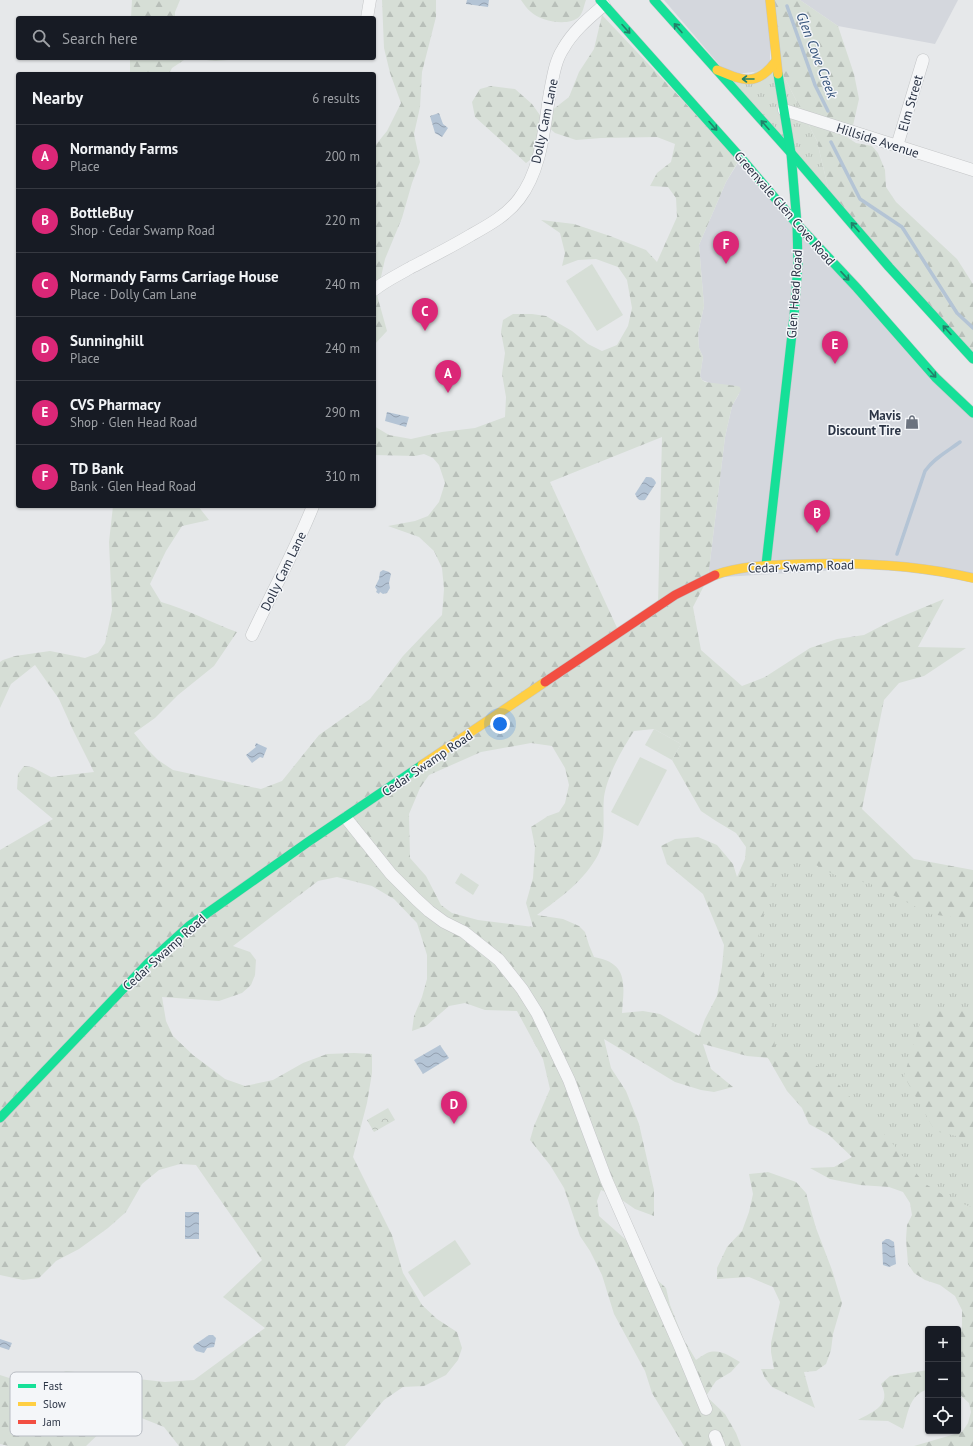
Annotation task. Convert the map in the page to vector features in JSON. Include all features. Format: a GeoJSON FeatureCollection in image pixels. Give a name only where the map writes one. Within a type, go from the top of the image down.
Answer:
{"type":"FeatureCollection","features":[{"type":"Feature","properties":{"kind":"main road"},"geometry":{"type":"LineString","coordinates":[[654,0],[715,70],[791,153],[889,267],[973,359]]}},
{"type":"Feature","properties":{"kind":"main road","name":"Glen Head Road"},"geometry":{"type":"LineString","coordinates":[[766,565],[795,307],[798,264],[797,224],[791,153],[776,61],[770,0]]}},
{"type":"Feature","properties":{"kind":"main road","name":"Greenvale Glen Cove Road"},"geometry":{"type":"LineString","coordinates":[[602,2],[741,158],[797,224],[857,288],[936,378],[973,413]]}},
{"type":"Feature","properties":{"kind":"main road"},"geometry":{"type":"LineString","coordinates":[[715,70],[749,80],[764,76],[776,61]]}},
{"type":"Feature","properties":{"kind":"main road","name":"Cedar Swamp Road"},"geometry":{"type":"LineString","coordinates":[[0,1118],[148,964],[189,926],[302,846],[346,818],[675,595],[708,578],[731,570],[766,565],[829,563],[908,566],[933,569],[973,578]]}},
{"type":"Feature","properties":{"kind":"street"},"geometry":{"type":"LineString","coordinates":[[367,16],[370,0]]}},
{"type":"Feature","properties":{"kind":"street","name":"Dolly Cam Lane"},"geometry":{"type":"LineString","coordinates":[[376,289],[390,279],[445,250],[503,216],[519,199],[530,180],[539,155],[556,63],[571,36],[602,2]]}},
{"type":"Feature","properties":{"kind":"street","name":"Elm Street"},"geometry":{"type":"LineString","coordinates":[[897,146],[923,60]]}},
{"type":"Feature","properties":{"kind":"street","name":"Hillside Avenue"},"geometry":{"type":"LineString","coordinates":[[784,110],[973,170]]}},
{"type":"Feature","properties":{"kind":"street","name":"Dolly Cam Lane"},"geometry":{"type":"LineString","coordinates":[[252,635],[280,581],[312,508]]}},
{"type":"Feature","properties":{"kind":"street"},"geometry":{"type":"LineString","coordinates":[[346,818],[391,874],[429,910],[444,922],[464,932],[499,960],[522,989],[537,1013],[569,1080],[606,1179],[706,1409]]}},
{"type":"Feature","properties":{"kind":"shaded area"},"geometry":{"type":"Polygon","coordinates":[[[664,0],[770,0],[770,70],[728,75],[664,0]]]}},
{"type":"Feature","properties":{"kind":"shaded area"},"geometry":{"type":"Polygon","coordinates":[[[800,0],[958,0],[935,44],[838,26],[800,0]]]}},
{"type":"Feature","properties":{"kind":"shaded area"},"geometry":{"type":"Polygon","coordinates":[[[741,158],[973,413],[973,578],[907,566],[708,578],[725,437],[732,406],[739,394],[702,380],[700,376],[703,357],[699,348],[698,333],[704,306],[699,245],[726,182],[741,158]]]}},
{"type":"Feature","properties":{"kind":"green space"},"geometry":{"type":"Polygon","coordinates":[[[132,0],[180,0],[175,16],[131,16],[132,0]]]}},
{"type":"Feature","properties":{"kind":"green space"},"geometry":{"type":"Polygon","coordinates":[[[382,0],[436,0],[436,17],[422,72],[420,107],[414,134],[420,162],[402,218],[385,259],[377,295],[387,331],[376,343],[376,145],[387,131],[401,103],[390,73],[384,48],[382,0]]]}},
{"type":"Feature","properties":{"kind":"green space"},"geometry":{"type":"Polygon","coordinates":[[[521,0],[586,0],[579,17],[568,22],[554,22],[535,15],[521,0]]]}},
{"type":"Feature","properties":{"kind":"green space"},"geometry":{"type":"Polygon","coordinates":[[[770,0],[800,0],[838,26],[854,74],[859,99],[852,130],[842,134],[856,143],[872,146],[878,153],[885,170],[886,187],[896,202],[957,259],[973,284],[973,359],[830,196],[817,141],[776,61],[770,0]]]}},
{"type":"Feature","properties":{"kind":"green space"},"geometry":{"type":"Polygon","coordinates":[[[602,15],[739,160],[726,182],[699,245],[704,306],[698,333],[699,348],[703,357],[700,376],[705,382],[737,386],[740,387],[741,390],[732,406],[725,437],[708,578],[693,607],[701,650],[742,686],[765,677],[810,648],[837,639],[864,635],[891,621],[944,599],[918,647],[966,648],[924,676],[899,683],[884,700],[862,809],[914,859],[973,870],[973,920],[930,914],[869,883],[843,879],[800,855],[785,860],[775,873],[767,898],[758,938],[775,1048],[808,1060],[829,1074],[892,1143],[924,1183],[948,1198],[971,1207],[973,1210],[973,1446],[914,1446],[955,1434],[961,1434],[968,1423],[971,1412],[969,1403],[961,1396],[962,1310],[955,1296],[940,1285],[925,1280],[914,1273],[908,1264],[906,1239],[907,1225],[912,1215],[910,1203],[903,1192],[889,1187],[860,1185],[830,1179],[810,1168],[834,1167],[852,1157],[829,1135],[809,1124],[802,1108],[787,1091],[768,1058],[747,1056],[703,1044],[711,1069],[733,1087],[714,1092],[701,1090],[675,1082],[604,1039],[611,1068],[626,1091],[639,1124],[654,1190],[654,1216],[635,1209],[619,1198],[601,1190],[597,1201],[599,1216],[642,1254],[654,1277],[666,1288],[670,1305],[684,1340],[696,1360],[707,1353],[716,1351],[724,1353],[740,1362],[731,1372],[716,1381],[706,1396],[725,1414],[736,1433],[741,1446],[684,1446],[652,1393],[645,1371],[614,1314],[602,1275],[590,1251],[580,1236],[564,1188],[550,1165],[530,1140],[534,1126],[550,1089],[543,1059],[517,1011],[485,1010],[465,1003],[449,1006],[426,1026],[412,1031],[414,1016],[422,997],[427,979],[427,955],[417,923],[394,899],[372,886],[337,877],[318,881],[233,946],[250,952],[256,960],[255,975],[251,985],[242,993],[219,1001],[162,997],[166,1021],[173,1036],[193,1055],[225,1079],[245,1086],[273,1080],[303,1063],[327,1054],[372,1054],[372,1073],[367,1103],[353,1157],[392,1235],[403,1273],[422,1305],[437,1319],[457,1332],[462,1348],[458,1360],[446,1375],[424,1386],[403,1387],[384,1400],[345,1446],[179,1446],[164,1427],[142,1418],[142,1379],[165,1382],[194,1380],[265,1328],[223,1297],[262,1260],[196,1165],[180,1164],[159,1170],[142,1184],[126,1212],[108,1228],[79,1249],[56,1261],[39,1278],[23,1280],[0,1275],[0,850],[53,819],[17,789],[18,774],[24,766],[32,767],[51,777],[94,772],[59,699],[35,665],[11,684],[0,708],[0,662],[15,656],[50,651],[85,658],[98,653],[105,643],[112,610],[109,542],[113,508],[200,508],[209,520],[182,526],[166,551],[150,584],[161,602],[180,608],[237,632],[214,666],[178,695],[155,718],[134,733],[146,748],[158,760],[173,770],[261,789],[282,781],[319,735],[370,699],[403,656],[442,615],[444,589],[442,568],[434,551],[419,537],[388,526],[415,521],[428,516],[439,502],[445,483],[439,465],[433,458],[424,454],[415,456],[376,455],[376,427],[389,435],[411,439],[442,432],[475,428],[505,417],[506,397],[502,374],[505,353],[501,332],[503,320],[513,314],[546,316],[572,331],[588,344],[602,351],[617,345],[628,326],[632,308],[627,280],[618,267],[596,259],[578,260],[562,266],[565,253],[560,233],[541,220],[574,224],[610,236],[646,250],[657,262],[677,217],[676,198],[668,187],[650,186],[657,173],[671,162],[675,144],[657,137],[576,140],[555,133],[547,126],[533,158],[526,163],[475,117],[472,102],[480,89],[491,86],[515,89],[532,104],[542,118],[569,97],[579,72],[594,49],[602,15]],[[662,437],[550,482],[619,632],[658,606],[662,437]],[[654,729],[634,731],[608,780],[604,797],[603,834],[601,848],[598,855],[579,881],[537,915],[563,919],[579,926],[585,932],[594,957],[613,964],[619,970],[623,985],[622,1013],[643,1011],[660,1014],[699,1036],[705,1019],[717,996],[724,945],[703,894],[667,864],[661,846],[675,839],[698,837],[717,845],[733,864],[737,877],[745,859],[746,847],[736,833],[701,811],[672,760],[681,744],[654,729]],[[531,743],[481,752],[429,775],[420,788],[409,814],[410,858],[426,876],[441,905],[452,913],[478,920],[533,927],[526,903],[533,878],[535,847],[531,827],[548,816],[559,812],[565,803],[569,785],[565,768],[552,746],[531,743]]]}},
{"type":"Feature","properties":{"kind":"green space"},"geometry":{"type":"Polygon","coordinates":[[[130,60],[184,60],[172,68],[170,72],[130,72],[130,60]]]}},
{"type":"Feature","properties":{"kind":"green space"},"geometry":{"type":"Polygon","coordinates":[[[206,60],[228,60],[215,61],[206,60]]]}},
{"type":"Feature","properties":{"kind":"green space"},"geometry":{"type":"Polygon","coordinates":[[[776,61],[817,141],[830,196],[728,75],[742,79],[776,61]]]}},
{"type":"Feature","properties":{"kind":"green space"},"geometry":{"type":"Polygon","coordinates":[[[592,264],[623,315],[597,331],[566,281],[592,264]]]}},
{"type":"Feature","properties":{"kind":"green space"},"geometry":{"type":"Polygon","coordinates":[[[654,729],[681,744],[672,760],[645,745],[654,729]]]}},
{"type":"Feature","properties":{"kind":"green space"},"geometry":{"type":"Polygon","coordinates":[[[640,757],[667,770],[638,826],[611,812],[640,757]]]}},
{"type":"Feature","properties":{"kind":"green space"},"geometry":{"type":"Polygon","coordinates":[[[763,831],[973,888],[973,1259],[742,1033],[763,831]]]}},
{"type":"Feature","properties":{"kind":"green space"},"geometry":{"type":"Polygon","coordinates":[[[461,873],[479,885],[473,895],[455,883],[461,873]]]}},
{"type":"Feature","properties":{"kind":"green space"},"geometry":{"type":"Polygon","coordinates":[[[924,1010],[973,1011],[973,1140],[935,1131],[904,1076],[924,1010]]]}},
{"type":"Feature","properties":{"kind":"green space"},"geometry":{"type":"Polygon","coordinates":[[[388,1108],[395,1120],[374,1132],[367,1120],[388,1108]]]}},
{"type":"Feature","properties":{"kind":"green space"},"geometry":{"type":"Polygon","coordinates":[[[768,1172],[796,1182],[806,1193],[816,1228],[832,1270],[842,1303],[833,1334],[831,1350],[826,1364],[816,1371],[804,1372],[815,1408],[772,1387],[765,1378],[761,1369],[774,1369],[771,1343],[780,1302],[773,1287],[749,1277],[717,1279],[717,1268],[727,1247],[742,1231],[749,1212],[753,1194],[749,1174],[768,1172]]]}},
{"type":"Feature","properties":{"kind":"green space"},"geometry":{"type":"Polygon","coordinates":[[[455,1240],[471,1264],[424,1297],[408,1272],[455,1240]]]}},
{"type":"Feature","properties":{"kind":"green space"},"geometry":{"type":"Polygon","coordinates":[[[925,1370],[925,1390],[916,1396],[910,1405],[903,1429],[888,1421],[858,1420],[875,1410],[883,1402],[884,1391],[881,1384],[890,1376],[925,1370]]]}},
{"type":"Feature","properties":{"kind":"green space"},"geometry":{"type":"Polygon","coordinates":[[[0,1375],[10,1378],[10,1436],[96,1436],[86,1446],[9,1446],[0,1444],[0,1375]]]}},
{"type":"Feature","properties":{"kind":"water"},"geometry":{"type":"Polygon","coordinates":[[[467,0],[489,0],[488,7],[466,4],[467,0]]]}},
{"type":"Feature","properties":{"kind":"water"},"geometry":{"type":"Polygon","coordinates":[[[439,113],[443,124],[448,128],[442,137],[435,133],[430,116],[439,113]]]}},
{"type":"Feature","properties":{"kind":"water"},"geometry":{"type":"Polygon","coordinates":[[[387,412],[409,417],[406,427],[385,421],[387,412]]]}},
{"type":"Feature","properties":{"kind":"water"},"geometry":{"type":"Polygon","coordinates":[[[646,477],[652,478],[656,483],[645,500],[640,500],[635,494],[646,477]]]}},
{"type":"Feature","properties":{"kind":"water"},"geometry":{"type":"Polygon","coordinates":[[[383,570],[391,574],[389,583],[390,588],[387,593],[383,594],[380,592],[379,594],[376,592],[377,590],[375,587],[379,579],[380,572],[383,570]]]}},
{"type":"Feature","properties":{"kind":"water"},"geometry":{"type":"Polygon","coordinates":[[[256,743],[267,748],[263,758],[260,757],[252,763],[246,755],[256,747],[256,743]]]}},
{"type":"Feature","properties":{"kind":"water"},"geometry":{"type":"Polygon","coordinates":[[[440,1045],[449,1058],[423,1074],[414,1060],[440,1045]]]}},
{"type":"Feature","properties":{"kind":"water"},"geometry":{"type":"Polygon","coordinates":[[[185,1212],[199,1212],[199,1239],[185,1239],[185,1212]]]}},
{"type":"Feature","properties":{"kind":"water"},"geometry":{"type":"Polygon","coordinates":[[[886,1239],[894,1242],[896,1264],[889,1267],[883,1265],[882,1242],[886,1239]]]}},
{"type":"Feature","properties":{"kind":"water"},"geometry":{"type":"Polygon","coordinates":[[[209,1335],[213,1335],[216,1338],[214,1347],[207,1348],[204,1353],[196,1351],[193,1347],[194,1345],[209,1335]]]}},
{"type":"Feature","properties":{"kind":"water"},"geometry":{"type":"Polygon","coordinates":[[[0,1339],[12,1343],[9,1350],[0,1347],[0,1339]]]}},
{"type":"Feature","properties":{"kind":"waterway","name":"Glen Cove Creek"},"geometry":{"type":"LineString","coordinates":[[787,6],[815,85],[828,111]]}},
{"type":"Feature","properties":{"kind":"waterway","name":"Glen Cove Creek"},"geometry":{"type":"LineString","coordinates":[[831,142],[860,199],[902,227],[957,313],[973,328]]}},
{"type":"Feature","properties":{"kind":"waterway"},"geometry":{"type":"LineString","coordinates":[[897,554],[925,471],[937,458],[960,442]]}},
{"type":"Feature","properties":{"kind":"traffic: fast"},"geometry":{"type":"LineString","coordinates":[[600,0],[741,158],[797,224],[857,288],[936,378],[973,413]]}},
{"type":"Feature","properties":{"kind":"traffic: fast"},"geometry":{"type":"LineString","coordinates":[[654,0],[791,153],[889,267],[973,359]]}},
{"type":"Feature","properties":{"kind":"traffic: fast"},"geometry":{"type":"LineString","coordinates":[[766,565],[794,316],[798,264],[797,224],[791,153],[778,74]]}},
{"type":"Feature","properties":{"kind":"traffic: fast"},"geometry":{"type":"LineString","coordinates":[[0,1118],[148,963],[189,926],[308,842],[422,765]]}},
{"type":"Feature","properties":{"kind":"traffic: slow"},"geometry":{"type":"LineString","coordinates":[[770,0],[778,74]]}},
{"type":"Feature","properties":{"kind":"traffic: slow"},"geometry":{"type":"LineString","coordinates":[[717,70],[735,77],[750,79],[763,75],[776,61]]}},
{"type":"Feature","properties":{"kind":"traffic: slow"},"geometry":{"type":"LineString","coordinates":[[715,575],[736,569],[758,566],[867,564],[910,567],[973,578]]}},
{"type":"Feature","properties":{"kind":"traffic: slow"},"geometry":{"type":"LineString","coordinates":[[422,765],[545,682]]}},
{"type":"Feature","properties":{"kind":"traffic: jam"},"geometry":{"type":"LineString","coordinates":[[545,682],[675,595],[715,575]]}},
{"type":"Feature","properties":{"kind":"place","name":"TD Bank"},"geometry":{"type":"Point","coordinates":[726,264]}},
{"type":"Feature","properties":{"kind":"place","name":"Normandy Farms Carriage House"},"geometry":{"type":"Point","coordinates":[425,331]}},
{"type":"Feature","properties":{"kind":"place","name":"CVS Pharmacy"},"geometry":{"type":"Point","coordinates":[835,364]}},
{"type":"Feature","properties":{"kind":"place","name":"Normandy Farms"},"geometry":{"type":"Point","coordinates":[448,393]}},
{"type":"Feature","properties":{"kind":"place","name":"Mavis Discount Tire"},"geometry":{"type":"Point","coordinates":[912,422]}},
{"type":"Feature","properties":{"kind":"place","name":"BottleBuy"},"geometry":{"type":"Point","coordinates":[817,533]}},
{"type":"Feature","properties":{"kind":"place","name":"Sunninghill"},"geometry":{"type":"Point","coordinates":[454,1124]}}]}
